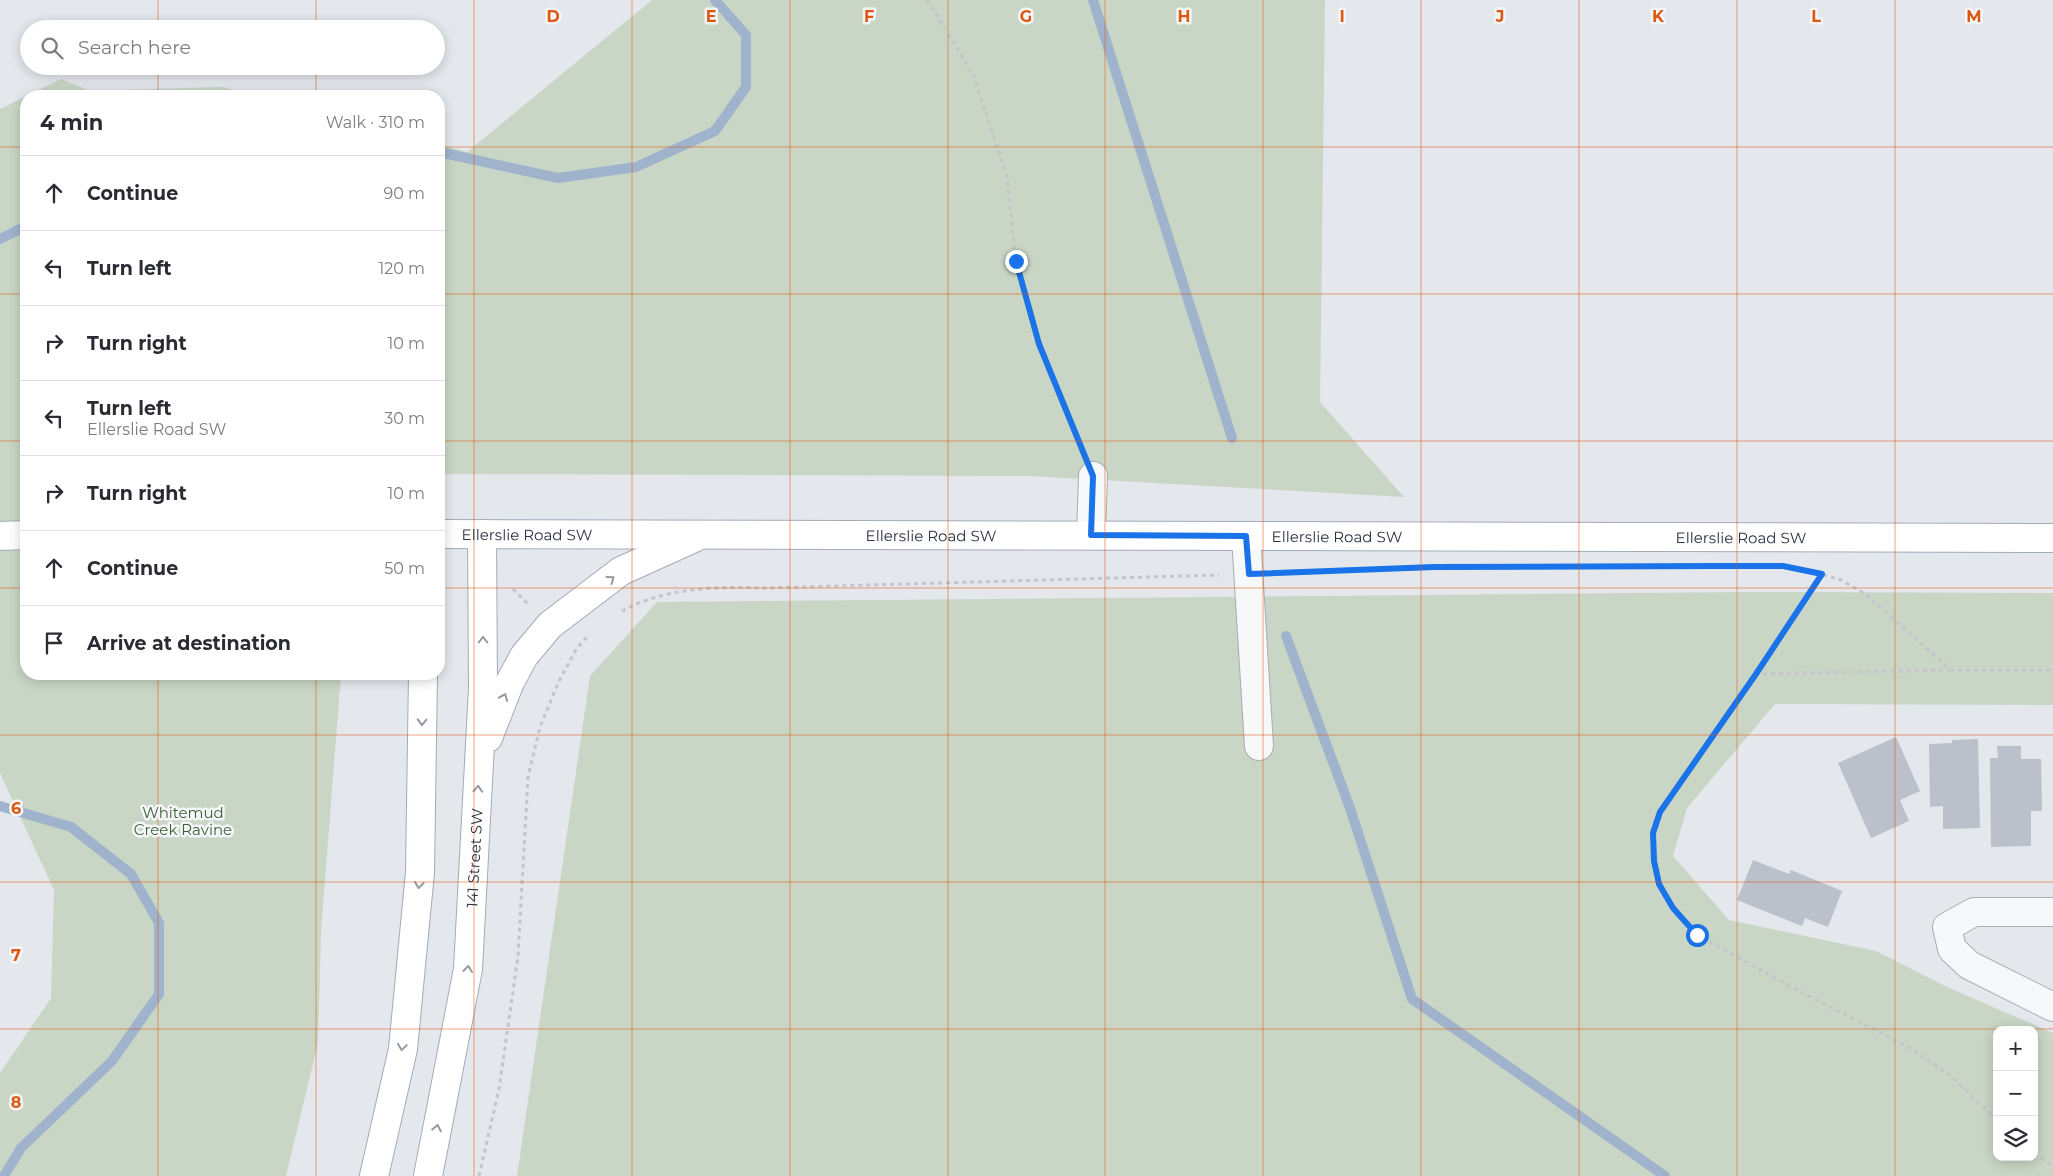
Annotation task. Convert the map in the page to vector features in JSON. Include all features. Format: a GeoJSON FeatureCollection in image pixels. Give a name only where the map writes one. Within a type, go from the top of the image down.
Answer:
{"type":"FeatureCollection","features":[{"type":"Feature","properties":{"kind":"main road","name":"Ellerslie Road SW"},"geometry":{"type":"LineString","coordinates":[[445,534],[2053,538]]}},
{"type":"Feature","properties":{"kind":"main road","name":"141 Street SW"},"geometry":{"type":"LineString","coordinates":[[428,1176],[468,969],[483,688],[482,534]]}},
{"type":"Feature","properties":{"kind":"main road"},"geometry":{"type":"LineString","coordinates":[[480,758],[510,682],[524,656],[550,625],[621,571],[702,534]]}},
{"type":"Feature","properties":{"kind":"main road"},"geometry":{"type":"LineString","coordinates":[[0,536],[20,535]]}},
{"type":"Feature","properties":{"kind":"main road"},"geometry":{"type":"LineString","coordinates":[[374,1176],[402,1049],[420,872],[423,680]]}},
{"type":"Feature","properties":{"kind":"street"},"geometry":{"type":"LineString","coordinates":[[1091,535],[1093,476]]}},
{"type":"Feature","properties":{"kind":"street"},"geometry":{"type":"LineString","coordinates":[[1246,536],[1259,746]]}},
{"type":"Feature","properties":{"kind":"street"},"geometry":{"type":"LineString","coordinates":[[2053,912],[1974,912],[1947,927],[1952,949],[1969,965],[2053,1007]]}},
{"type":"Feature","properties":{"kind":"path"},"geometry":{"type":"LineString","coordinates":[[928,0],[973,74],[1007,177],[1016,261],[1039,344],[1093,476]]}},
{"type":"Feature","properties":{"kind":"path"},"geometry":{"type":"LineString","coordinates":[[616,615],[631,606],[679,592],[730,587],[764,588],[1376,569]]}},
{"type":"Feature","properties":{"kind":"path"},"geometry":{"type":"LineString","coordinates":[[1804,569],[1842,580],[1865,594],[1951,670]]}},
{"type":"Feature","properties":{"kind":"path"},"geometry":{"type":"LineString","coordinates":[[1822,574],[1756,674],[1660,812],[1653,833],[1654,861],[1659,884],[1673,908],[1697,935],[1803,993],[1912,1049],[1952,1077],[1993,1116]]}},
{"type":"Feature","properties":{"kind":"path"},"geometry":{"type":"LineString","coordinates":[[512,588],[532,607]]}},
{"type":"Feature","properties":{"kind":"path"},"geometry":{"type":"LineString","coordinates":[[479,1176],[499,1089],[518,956],[528,777],[543,720],[577,648],[589,636]]}},
{"type":"Feature","properties":{"kind":"path"},"geometry":{"type":"LineString","coordinates":[[1756,674],[2053,670]]}},
{"type":"Feature","properties":{"kind":"path"},"geometry":{"type":"LineString","coordinates":[[2038,1156],[2053,1166]]}},
{"type":"Feature","properties":{"kind":"green space"},"geometry":{"type":"Polygon","coordinates":[[[652,0],[1325,0],[1320,402],[1404,497],[1029,476],[445,474],[445,146],[467,152],[652,0]]]}},
{"type":"Feature","properties":{"kind":"green space"},"geometry":{"type":"Polygon","coordinates":[[[61,79],[88,90],[38,90],[61,79]]]}},
{"type":"Feature","properties":{"kind":"green space"},"geometry":{"type":"Polygon","coordinates":[[[222,87],[233,90],[123,90],[222,87]]]}},
{"type":"Feature","properties":{"kind":"green space","name":"Whitemud Creek Ravine"},"geometry":{"type":"Polygon","coordinates":[[[20,99],[20,680],[341,680],[321,931],[318,1043],[286,1176],[0,1176],[0,1073],[51,998],[54,890],[0,773],[0,109],[20,99]]]}},
{"type":"Feature","properties":{"kind":"green space"},"geometry":{"type":"Polygon","coordinates":[[[1751,592],[2053,593],[2053,705],[1775,704],[1687,808],[1673,856],[1729,920],[1876,951],[1947,987],[2037,1026],[1993,1026],[1993,1161],[2038,1161],[2038,1026],[2053,1033],[2053,1176],[517,1176],[590,676],[657,602],[1751,592]]]}},
{"type":"Feature","properties":{"kind":"building"},"geometry":{"type":"Polygon","coordinates":[[[1896,737],[1920,791],[1900,800],[1909,821],[1871,838],[1838,763],[1896,737]]]}},
{"type":"Feature","properties":{"kind":"building"},"geometry":{"type":"Polygon","coordinates":[[[1978,739],[1980,828],[1943,829],[1943,806],[1930,807],[1929,744],[1952,743],[1952,740],[1978,739]]]}},
{"type":"Feature","properties":{"kind":"building"},"geometry":{"type":"Polygon","coordinates":[[[1997,746],[2021,746],[2021,759],[2041,759],[2042,811],[2031,811],[2031,846],[1991,847],[1990,758],[1998,758],[1997,746]]]}},
{"type":"Feature","properties":{"kind":"building"},"geometry":{"type":"Polygon","coordinates":[[[1753,860],[1789,874],[1791,870],[1842,891],[1828,927],[1805,918],[1802,926],[1737,900],[1753,860]]]}},
{"type":"Feature","properties":{"kind":"waterway"},"geometry":{"type":"LineString","coordinates":[[445,153],[558,178],[636,167],[715,131],[746,87],[746,35],[715,0]]}},
{"type":"Feature","properties":{"kind":"waterway"},"geometry":{"type":"LineString","coordinates":[[1093,0],[1232,438]]}},
{"type":"Feature","properties":{"kind":"waterway"},"geometry":{"type":"LineString","coordinates":[[0,239],[20,229]]}},
{"type":"Feature","properties":{"kind":"waterway"},"geometry":{"type":"LineString","coordinates":[[1286,636],[1350,808],[1412,999],[1665,1176]]}},
{"type":"Feature","properties":{"kind":"waterway"},"geometry":{"type":"LineString","coordinates":[[0,806],[71,827],[131,874],[159,923],[159,994],[112,1061],[21,1148],[4,1176]]}},
{"type":"Feature","properties":{"kind":"route"},"geometry":{"type":"LineString","coordinates":[[1016,261],[1039,344],[1093,476],[1091,535],[1246,536],[1249,574],[1434,567],[1783,566],[1822,574],[1756,674],[1660,812],[1653,833],[1654,861],[1659,884],[1673,908],[1697,935]]}}]}
